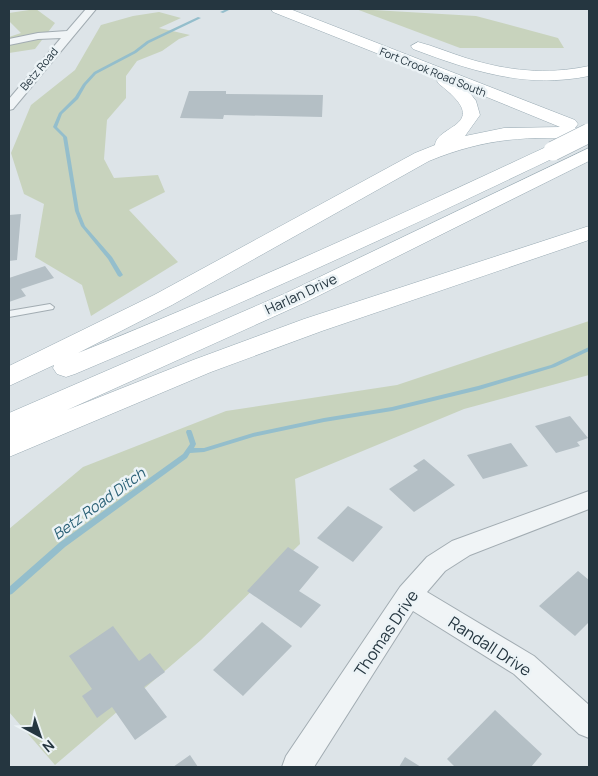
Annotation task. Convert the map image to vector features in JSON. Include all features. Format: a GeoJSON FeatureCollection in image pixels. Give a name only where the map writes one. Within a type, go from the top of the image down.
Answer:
{"type":"FeatureCollection","features":[{"type":"Feature","properties":{"kind":"main road","name":"Fort Crook Road South"},"geometry":{"type":"LineString","coordinates":[[278,9],[538,113],[588,126]]}},
{"type":"Feature","properties":{"kind":"main road","name":"Fort Crook Road South"},"geometry":{"type":"LineString","coordinates":[[379,33],[533,94],[588,126]]}},
{"type":"Feature","properties":{"kind":"main road"},"geometry":{"type":"LineString","coordinates":[[407,42],[472,65],[517,75],[552,77],[589,71]]}},
{"type":"Feature","properties":{"kind":"main road"},"geometry":{"type":"LineString","coordinates":[[9,377],[186,288],[422,157],[454,137],[470,119],[472,110],[468,101],[434,72]]}},
{"type":"Feature","properties":{"kind":"main road"},"geometry":{"type":"LineString","coordinates":[[422,157],[461,142],[498,133],[588,126]]}},
{"type":"Feature","properties":{"kind":"main road","name":"Harlan Drive"},"geometry":{"type":"LineString","coordinates":[[9,394],[362,241],[553,151],[588,126]]}},
{"type":"Feature","properties":{"kind":"main road","name":"Harlan Drive"},"geometry":{"type":"LineString","coordinates":[[9,425],[295,298],[583,158]]}},
{"type":"Feature","properties":{"kind":"main road"},"geometry":{"type":"LineString","coordinates":[[539,250],[589,225]]}},
{"type":"Feature","properties":{"kind":"main road"},"geometry":{"type":"LineString","coordinates":[[9,446],[202,366],[313,325],[420,291],[589,233]]}},
{"type":"Feature","properties":{"kind":"street","name":"Betz Road"},"geometry":{"type":"LineString","coordinates":[[9,106],[91,9]]}},
{"type":"Feature","properties":{"kind":"street","name":"Betz Road"},"geometry":{"type":"LineString","coordinates":[[9,42],[38,36],[70,34]]}},
{"type":"Feature","properties":{"kind":"street","name":"Thomas Drive"},"geometry":{"type":"LineString","coordinates":[[297,767],[409,595],[436,564],[461,548],[589,500]]}},
{"type":"Feature","properties":{"kind":"street","name":"Randall Drive"},"geometry":{"type":"LineString","coordinates":[[409,595],[524,666],[589,724]]}},
{"type":"Feature","properties":{"kind":"lane"},"geometry":{"type":"LineString","coordinates":[[9,314],[50,307]]}},
{"type":"Feature","properties":{"kind":"green space"},"geometry":{"type":"Polygon","coordinates":[[[36,9],[55,23],[35,49],[9,53],[9,37],[21,33],[9,21],[9,13],[36,9]]]}},
{"type":"Feature","properties":{"kind":"green space"},"geometry":{"type":"Polygon","coordinates":[[[356,9],[476,16],[558,38],[564,48],[460,48],[356,9]]]}},
{"type":"Feature","properties":{"kind":"green space"},"geometry":{"type":"Polygon","coordinates":[[[159,12],[181,18],[159,28],[190,35],[179,39],[162,51],[137,61],[126,76],[126,98],[107,120],[104,159],[114,178],[158,175],[165,192],[129,210],[178,262],[91,316],[82,285],[35,257],[44,204],[24,194],[11,153],[31,105],[75,70],[101,25],[133,16],[159,12]]]}},
{"type":"Feature","properties":{"kind":"green space"},"geometry":{"type":"Polygon","coordinates":[[[589,321],[589,375],[464,409],[295,479],[300,544],[201,640],[55,765],[9,712],[9,529],[83,467],[226,411],[397,385],[589,321]]]}},
{"type":"Feature","properties":{"kind":"building"},"geometry":{"type":"Polygon","coordinates":[[[189,91],[226,91],[226,94],[323,95],[322,117],[224,115],[223,119],[180,118],[189,91]]]}},
{"type":"Feature","properties":{"kind":"building"},"geometry":{"type":"Polygon","coordinates":[[[21,214],[17,260],[9,261],[9,215],[21,214]]]}},
{"type":"Feature","properties":{"kind":"building"},"geometry":{"type":"Polygon","coordinates":[[[45,266],[54,278],[21,289],[26,296],[9,302],[9,278],[45,266]]]}},
{"type":"Feature","properties":{"kind":"building"},"geometry":{"type":"Polygon","coordinates":[[[570,416],[588,438],[577,442],[580,446],[556,453],[535,426],[570,416]]]}},
{"type":"Feature","properties":{"kind":"building"},"geometry":{"type":"Polygon","coordinates":[[[511,443],[528,466],[483,479],[467,455],[511,443]]]}},
{"type":"Feature","properties":{"kind":"building"},"geometry":{"type":"Polygon","coordinates":[[[424,459],[455,485],[414,512],[389,489],[418,470],[413,466],[424,459]]]}},
{"type":"Feature","properties":{"kind":"building"},"geometry":{"type":"Polygon","coordinates":[[[348,506],[383,527],[353,562],[317,538],[348,506]]]}},
{"type":"Feature","properties":{"kind":"building"},"geometry":{"type":"Polygon","coordinates":[[[288,547],[319,567],[299,591],[321,605],[301,628],[247,591],[288,547]]]}},
{"type":"Feature","properties":{"kind":"building"},"geometry":{"type":"Polygon","coordinates":[[[578,571],[589,580],[589,622],[575,636],[539,606],[578,571]]]}},
{"type":"Feature","properties":{"kind":"building"},"geometry":{"type":"Polygon","coordinates":[[[262,622],[292,646],[243,696],[213,670],[262,622]]]}},
{"type":"Feature","properties":{"kind":"building"},"geometry":{"type":"Polygon","coordinates":[[[113,626],[139,661],[150,653],[165,672],[144,687],[167,717],[135,740],[112,707],[97,718],[82,696],[92,689],[69,656],[113,626]]]}},
{"type":"Feature","properties":{"kind":"building"},"geometry":{"type":"Polygon","coordinates":[[[495,710],[542,754],[531,767],[455,767],[447,759],[495,710]]]}},
{"type":"Feature","properties":{"kind":"building"},"geometry":{"type":"Polygon","coordinates":[[[190,755],[198,767],[173,767],[190,755]]]}},
{"type":"Feature","properties":{"kind":"building"},"geometry":{"type":"Polygon","coordinates":[[[405,757],[421,767],[399,767],[405,757]]]}},
{"type":"Feature","properties":{"kind":"waterway","name":"Betz Road Ditch"},"geometry":{"type":"LineString","coordinates":[[222,12],[229,9]]}},
{"type":"Feature","properties":{"kind":"waterway","name":"Betz Road Ditch"},"geometry":{"type":"LineString","coordinates":[[120,275],[110,258],[83,226],[77,211],[65,137],[55,127],[60,114],[77,98],[84,85],[95,73],[135,52],[148,42],[199,18]]}},
{"type":"Feature","properties":{"kind":"waterway"},"geometry":{"type":"LineString","coordinates":[[190,451],[204,450],[253,435],[324,420],[392,409],[479,388],[553,366],[589,349]]}},
{"type":"Feature","properties":{"kind":"waterway","name":"Betz Road Ditch"},"geometry":{"type":"LineString","coordinates":[[9,592],[62,545],[185,456],[193,444],[189,432]]}}]}
